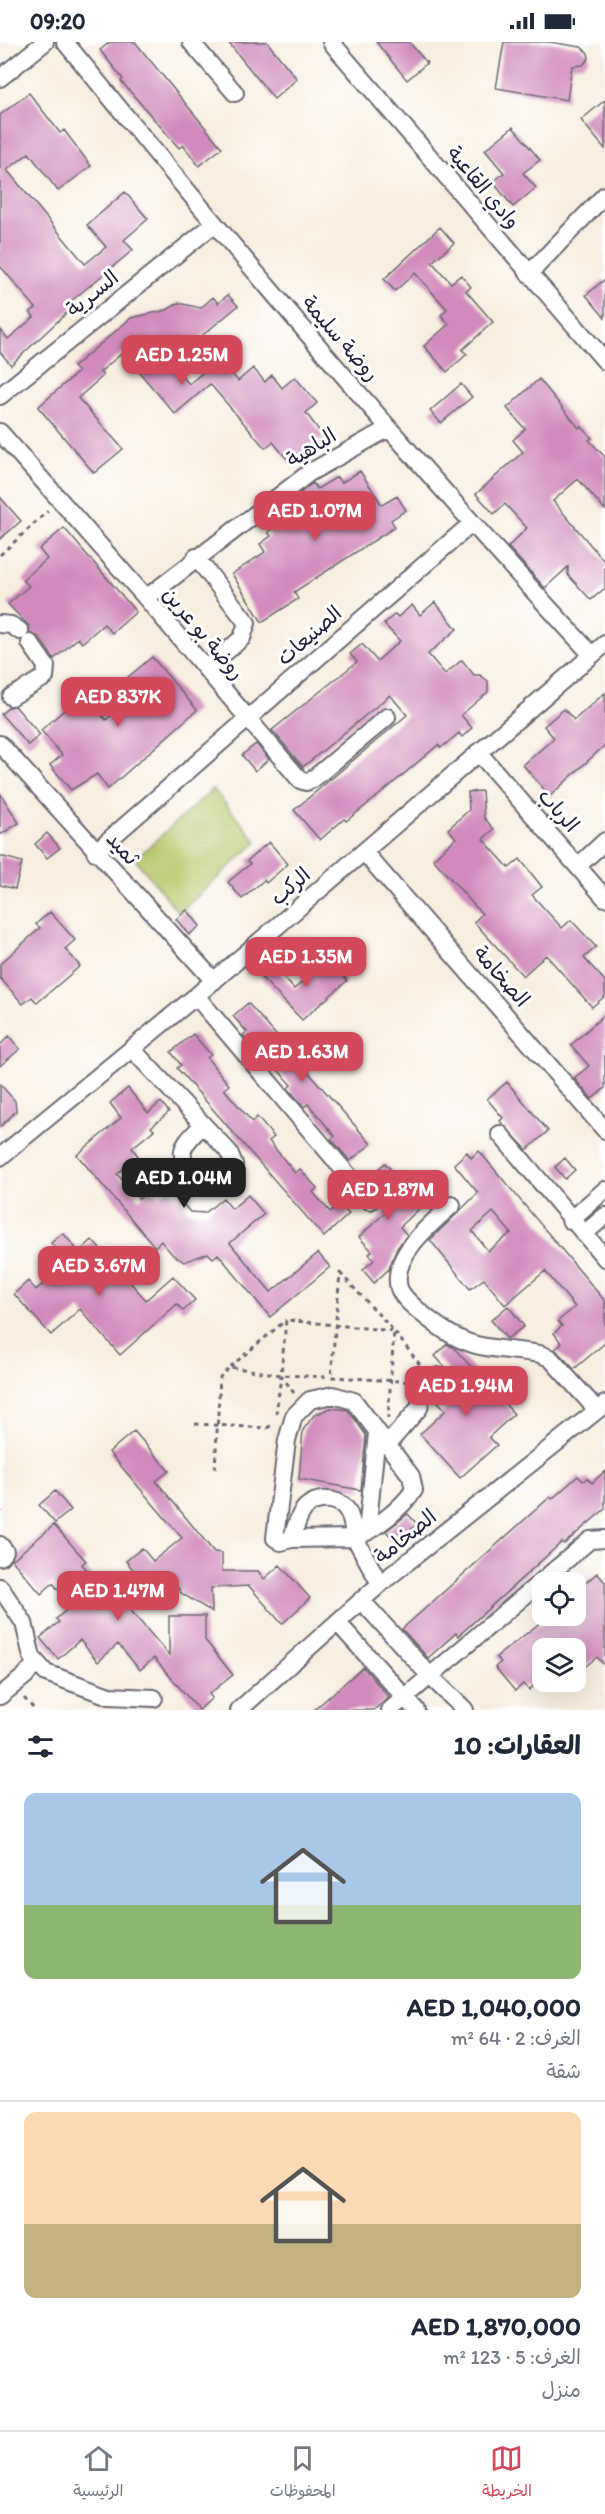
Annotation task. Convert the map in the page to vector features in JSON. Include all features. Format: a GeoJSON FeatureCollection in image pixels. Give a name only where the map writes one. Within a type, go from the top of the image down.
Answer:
{"type":"FeatureCollection","features":[{"type":"Feature","properties":{"kind":"street"},"geometry":{"type":"LineString","coordinates":[[0,78],[45,42]]}},
{"type":"Feature","properties":{"kind":"street","name":"روضة سليمة"},"geometry":{"type":"LineString","coordinates":[[64,42],[213,225],[471,524],[592,655]]}},
{"type":"Feature","properties":{"kind":"street"},"geometry":{"type":"LineString","coordinates":[[191,42],[234,93]]}},
{"type":"Feature","properties":{"kind":"street","name":"وادي القاعية"},"geometry":{"type":"LineString","coordinates":[[331,42],[605,361]]}},
{"type":"Feature","properties":{"kind":"street"},"geometry":{"type":"LineString","coordinates":[[529,274],[605,195]]}},
{"type":"Feature","properties":{"kind":"street","name":"السـرية"},"geometry":{"type":"LineString","coordinates":[[0,396],[213,225]]}},
{"type":"Feature","properties":{"kind":"street","name":"الباهية"},"geometry":{"type":"LineString","coordinates":[[146,598],[196,557],[326,461],[389,428]]}},
{"type":"Feature","properties":{"kind":"street","name":"روضة بو عرين"},"geometry":{"type":"LineString","coordinates":[[0,432],[146,598],[246,720],[300,780],[306,782],[387,717]]}},
{"type":"Feature","properties":{"kind":"street","name":"الصنيعات"},"geometry":{"type":"LineString","coordinates":[[95,852],[471,524]]}},
{"type":"Feature","properties":{"kind":"street"},"geometry":{"type":"LineString","coordinates":[[196,557],[247,623],[242,638],[206,669]]}},
{"type":"Feature","properties":{"kind":"street"},"geometry":{"type":"LineString","coordinates":[[0,624],[11,625],[25,637],[46,666],[45,677],[4,700]]}},
{"type":"Feature","properties":{"kind":"street","name":"الركب"},"geometry":{"type":"LineString","coordinates":[[0,1157],[214,981],[605,644]]}},
{"type":"Feature","properties":{"kind":"street","name":"ثميد"},"geometry":{"type":"LineString","coordinates":[[0,744],[95,852],[214,981]]}},
{"type":"Feature","properties":{"kind":"street","name":"الرباب"},"geometry":{"type":"LineString","coordinates":[[478,752],[605,898]]}},
{"type":"Feature","properties":{"kind":"street"},"geometry":{"type":"LineString","coordinates":[[578,866],[605,841]]}},
{"type":"Feature","properties":{"kind":"street","name":"الصخامة"},"geometry":{"type":"LineString","coordinates":[[364,852],[605,1130]]}},
{"type":"Feature","properties":{"kind":"street"},"geometry":{"type":"LineString","coordinates":[[196,996],[370,1201]]}},
{"type":"Feature","properties":{"kind":"street"},"geometry":{"type":"LineString","coordinates":[[132,1048],[203,1124]]}},
{"type":"Feature","properties":{"kind":"street"},"geometry":{"type":"LineString","coordinates":[[500,1134],[570,1220],[605,1258]]}},
{"type":"Feature","properties":{"kind":"street"},"geometry":{"type":"LineString","coordinates":[[570,1220],[605,1190]]}},
{"type":"Feature","properties":{"kind":"street"},"geometry":{"type":"LineString","coordinates":[[452,1206],[417,1237],[408,1249],[399,1272],[398,1286],[402,1293],[433,1323],[451,1335],[477,1345],[540,1354],[550,1358],[601,1407]]}},
{"type":"Feature","properties":{"kind":"street"},"geometry":{"type":"LineString","coordinates":[[584,1234],[605,1216]]}},
{"type":"Feature","properties":{"kind":"street"},"geometry":{"type":"LineString","coordinates":[[361,1535],[382,1439],[419,1408],[422,1394],[436,1380]]}},
{"type":"Feature","properties":{"kind":"street"},"geometry":{"type":"LineString","coordinates":[[333,1395],[354,1401],[382,1439],[411,1476],[414,1490],[407,1500],[361,1535],[291,1539],[281,1542],[275,1538],[274,1530],[287,1440],[294,1416],[310,1400],[333,1395]]}},
{"type":"Feature","properties":{"kind":"street","name":"الصخامة"},"geometry":{"type":"LineString","coordinates":[[239,1710],[380,1584],[601,1407]]}},
{"type":"Feature","properties":{"kind":"street"},"geometry":{"type":"LineString","coordinates":[[291,1539],[302,1511],[312,1502],[329,1499],[348,1511],[361,1535],[380,1584]]}},
{"type":"Feature","properties":{"kind":"street"},"geometry":{"type":"LineString","coordinates":[[390,1710],[410,1704],[430,1676],[590,1540],[605,1539]]}},
{"type":"Feature","properties":{"kind":"street"},"geometry":{"type":"LineString","coordinates":[[0,1545],[5,1551],[0,1557]]}},
{"type":"Feature","properties":{"kind":"street"},"geometry":{"type":"LineString","coordinates":[[0,1587],[24,1623],[36,1663],[52,1677],[109,1696],[154,1698]]}},
{"type":"Feature","properties":{"kind":"street"},"geometry":{"type":"LineString","coordinates":[[361,1600],[430,1676],[465,1710]]}},
{"type":"Feature","properties":{"kind":"street"},"geometry":{"type":"LineString","coordinates":[[337,1622],[410,1704]]}},
{"type":"Feature","properties":{"kind":"street"},"geometry":{"type":"LineString","coordinates":[[0,1696],[25,1676],[36,1663]]}},
{"type":"Feature","properties":{"kind":"path"},"geometry":{"type":"LineString","coordinates":[[0,555],[61,500]]}},
{"type":"Feature","properties":{"kind":"path"},"geometry":{"type":"LineString","coordinates":[[331,1377],[340,1273],[436,1380]]}},
{"type":"Feature","properties":{"kind":"path"},"geometry":{"type":"LineString","coordinates":[[195,1424],[267,1428],[274,1423],[286,1320]]}},
{"type":"Feature","properties":{"kind":"path"},"geometry":{"type":"LineString","coordinates":[[215,1468],[220,1377],[286,1320],[394,1331]]}},
{"type":"Feature","properties":{"kind":"path"},"geometry":{"type":"LineString","coordinates":[[382,1439],[394,1331]]}},
{"type":"Feature","properties":{"kind":"path"},"geometry":{"type":"LineString","coordinates":[[230,1367],[281,1374],[436,1380]]}},
{"type":"Feature","properties":{"kind":"path"},"geometry":{"type":"LineString","coordinates":[[281,1374],[304,1406]]}},
{"type":"Feature","properties":{"kind":"green space"},"geometry":{"type":"Polygon","coordinates":[[[213,789],[257,842],[179,913],[135,859],[213,789]]]}},
{"type":"Feature","properties":{"kind":"building"},"geometry":{"type":"Polygon","coordinates":[[[110,42],[135,42],[222,148],[199,166],[183,145],[179,148],[121,81],[123,79],[100,50],[110,42]]]}},
{"type":"Feature","properties":{"kind":"building"},"geometry":{"type":"Polygon","coordinates":[[[228,42],[267,42],[297,79],[274,99],[228,42]]]}},
{"type":"Feature","properties":{"kind":"building"},"geometry":{"type":"Polygon","coordinates":[[[376,42],[409,42],[427,63],[407,80],[376,42]]]}},
{"type":"Feature","properties":{"kind":"building"},"geometry":{"type":"Polygon","coordinates":[[[504,42],[549,42],[581,47],[588,53],[589,58],[583,65],[572,66],[567,100],[496,88],[504,42]]]}},
{"type":"Feature","properties":{"kind":"building"},"geometry":{"type":"Polygon","coordinates":[[[29,93],[60,133],[64,130],[91,166],[58,191],[29,153],[7,170],[85,264],[106,247],[87,225],[125,192],[148,219],[124,240],[133,250],[70,302],[74,306],[11,365],[0,352],[0,329],[8,339],[34,317],[30,312],[36,308],[0,266],[0,115],[29,93]]]}},
{"type":"Feature","properties":{"kind":"building"},"geometry":{"type":"Polygon","coordinates":[[[605,100],[605,149],[581,120],[605,100]]]}},
{"type":"Feature","properties":{"kind":"building"},"geometry":{"type":"Polygon","coordinates":[[[513,127],[540,160],[523,173],[536,188],[513,207],[493,182],[504,173],[485,150],[513,127]]]}},
{"type":"Feature","properties":{"kind":"building"},"geometry":{"type":"Polygon","coordinates":[[[440,227],[454,243],[432,262],[451,283],[461,275],[471,287],[466,291],[493,322],[462,350],[467,354],[447,372],[424,346],[449,324],[441,315],[447,309],[415,273],[395,291],[384,279],[440,227]]]}},
{"type":"Feature","properties":{"kind":"building"},"geometry":{"type":"Polygon","coordinates":[[[605,279],[605,318],[586,295],[605,279]]]}},
{"type":"Feature","properties":{"kind":"building"},"geometry":{"type":"Polygon","coordinates":[[[228,295],[238,306],[170,362],[189,384],[219,359],[238,381],[253,368],[265,382],[272,375],[282,388],[295,377],[317,403],[306,413],[324,437],[291,464],[273,442],[265,448],[210,384],[175,414],[140,373],[154,362],[136,341],[100,372],[103,376],[78,398],[123,449],[94,473],[38,407],[78,372],[73,367],[131,318],[167,310],[178,303],[201,308],[213,297],[218,303],[228,295]]]}},
{"type":"Feature","properties":{"kind":"building"},"geometry":{"type":"Polygon","coordinates":[[[539,379],[579,428],[581,426],[592,438],[589,440],[605,457],[605,510],[578,479],[553,501],[605,562],[605,588],[591,600],[568,575],[568,567],[545,588],[508,547],[527,528],[505,504],[494,514],[476,494],[523,452],[513,440],[525,429],[507,408],[539,379]]]}},
{"type":"Feature","properties":{"kind":"building"},"geometry":{"type":"Polygon","coordinates":[[[461,384],[472,397],[441,423],[430,411],[461,384]]]}},
{"type":"Feature","properties":{"kind":"building"},"geometry":{"type":"Polygon","coordinates":[[[360,471],[382,505],[397,496],[406,510],[391,520],[395,527],[294,592],[298,599],[262,622],[232,574],[265,552],[260,544],[271,536],[268,532],[309,506],[301,492],[313,483],[317,489],[337,477],[341,483],[360,471]]]}},
{"type":"Feature","properties":{"kind":"building"},"geometry":{"type":"Polygon","coordinates":[[[0,497],[21,521],[0,539],[0,497]]]}},
{"type":"Feature","properties":{"kind":"building"},"geometry":{"type":"Polygon","coordinates":[[[64,528],[136,612],[112,633],[104,624],[82,643],[78,638],[54,659],[39,637],[30,633],[29,626],[8,604],[29,586],[23,580],[47,559],[39,549],[64,528]]]}},
{"type":"Feature","properties":{"kind":"building"},"geometry":{"type":"Polygon","coordinates":[[[435,602],[457,629],[428,654],[445,674],[462,660],[474,675],[480,675],[488,681],[488,692],[461,715],[472,728],[462,737],[459,733],[441,748],[438,745],[378,796],[346,821],[344,819],[320,840],[294,810],[407,715],[390,695],[303,767],[272,730],[357,662],[350,654],[362,644],[377,661],[400,641],[384,624],[395,614],[398,617],[412,605],[420,615],[435,602]]]}},
{"type":"Feature","properties":{"kind":"building"},"geometry":{"type":"Polygon","coordinates":[[[152,657],[197,710],[108,789],[97,774],[71,790],[50,765],[62,755],[41,730],[83,694],[106,720],[127,702],[115,688],[152,657]]]}},
{"type":"Feature","properties":{"kind":"building"},"geometry":{"type":"Polygon","coordinates":[[[605,693],[605,745],[550,796],[523,765],[554,738],[544,726],[564,709],[574,720],[605,693]]]}},
{"type":"Feature","properties":{"kind":"building"},"geometry":{"type":"Polygon","coordinates":[[[15,706],[40,735],[28,745],[1,714],[9,707],[15,706]]]}},
{"type":"Feature","properties":{"kind":"building"},"geometry":{"type":"Polygon","coordinates":[[[256,744],[269,759],[255,771],[242,755],[256,744]]]}},
{"type":"Feature","properties":{"kind":"building"},"geometry":{"type":"Polygon","coordinates":[[[482,791],[484,818],[494,829],[483,839],[509,868],[520,859],[542,887],[532,895],[562,928],[571,920],[596,947],[584,958],[605,981],[605,996],[592,1007],[546,955],[523,976],[474,922],[482,914],[433,859],[456,838],[448,829],[469,810],[468,792],[482,791]]]}},
{"type":"Feature","properties":{"kind":"building"},"geometry":{"type":"Polygon","coordinates":[[[0,793],[19,823],[0,835],[0,793]]]}},
{"type":"Feature","properties":{"kind":"building"},"geometry":{"type":"Polygon","coordinates":[[[47,833],[60,848],[47,858],[35,844],[47,833]]]}},
{"type":"Feature","properties":{"kind":"building"},"geometry":{"type":"Polygon","coordinates":[[[269,842],[288,864],[242,899],[228,882],[250,864],[247,861],[269,842]]]}},
{"type":"Feature","properties":{"kind":"building"},"geometry":{"type":"Polygon","coordinates":[[[0,856],[22,862],[15,889],[0,885],[0,856]]]}},
{"type":"Feature","properties":{"kind":"building"},"geometry":{"type":"Polygon","coordinates":[[[187,910],[200,926],[189,935],[176,919],[187,910]]]}},
{"type":"Feature","properties":{"kind":"building"},"geometry":{"type":"Polygon","coordinates":[[[50,912],[75,940],[65,949],[80,966],[37,1003],[32,997],[23,1004],[0,978],[0,964],[40,928],[36,924],[50,912]]]}},
{"type":"Feature","properties":{"kind":"building"},"geometry":{"type":"Polygon","coordinates":[[[329,959],[347,981],[302,1020],[259,975],[272,964],[294,989],[329,959]]]}},
{"type":"Feature","properties":{"kind":"building"},"geometry":{"type":"Polygon","coordinates":[[[248,1003],[371,1144],[350,1161],[331,1139],[335,1136],[308,1104],[304,1107],[288,1088],[291,1085],[263,1052],[260,1055],[243,1035],[247,1032],[233,1016],[248,1003]]]}},
{"type":"Feature","properties":{"kind":"building"},"geometry":{"type":"Polygon","coordinates":[[[605,1014],[605,1088],[592,1099],[574,1078],[589,1066],[571,1045],[605,1014]]]}},
{"type":"Feature","properties":{"kind":"building"},"geometry":{"type":"Polygon","coordinates":[[[193,1034],[211,1055],[207,1058],[229,1085],[224,1089],[252,1122],[257,1117],[274,1137],[269,1141],[295,1173],[300,1169],[317,1188],[313,1192],[330,1212],[339,1204],[349,1214],[324,1237],[177,1068],[181,1065],[171,1052],[193,1034]]]}},
{"type":"Feature","properties":{"kind":"building"},"geometry":{"type":"Polygon","coordinates":[[[9,1036],[20,1049],[0,1066],[0,1045],[9,1036]]]}},
{"type":"Feature","properties":{"kind":"building"},"geometry":{"type":"Polygon","coordinates":[[[507,1082],[548,1131],[527,1150],[500,1121],[503,1118],[487,1099],[507,1082]]]}},
{"type":"Feature","properties":{"kind":"building"},"geometry":{"type":"Polygon","coordinates":[[[0,1084],[15,1101],[16,1111],[0,1127],[0,1084]]]}},
{"type":"Feature","properties":{"kind":"building"},"geometry":{"type":"Polygon","coordinates":[[[128,1088],[148,1113],[161,1102],[169,1112],[151,1127],[154,1130],[132,1148],[138,1156],[117,1174],[139,1199],[152,1189],[159,1197],[169,1188],[190,1212],[205,1213],[223,1198],[232,1209],[248,1195],[264,1214],[230,1243],[271,1292],[318,1253],[330,1267],[270,1317],[218,1254],[213,1258],[208,1253],[184,1262],[172,1254],[161,1241],[155,1247],[77,1155],[121,1118],[110,1103],[128,1088]]]}},
{"type":"Feature","properties":{"kind":"building"},"geometry":{"type":"Polygon","coordinates":[[[479,1151],[605,1301],[605,1343],[574,1369],[555,1349],[562,1344],[554,1333],[562,1326],[558,1321],[575,1307],[545,1271],[505,1305],[484,1279],[470,1289],[430,1240],[478,1193],[454,1164],[467,1152],[471,1158],[479,1151]],[[493,1212],[472,1231],[488,1251],[511,1233],[493,1212]]]}},
{"type":"Feature","properties":{"kind":"building"},"geometry":{"type":"Polygon","coordinates":[[[565,1158],[575,1170],[565,1179],[555,1167],[565,1158]]]}},
{"type":"Feature","properties":{"kind":"building"},"geometry":{"type":"Polygon","coordinates":[[[385,1163],[422,1206],[400,1227],[407,1235],[397,1248],[389,1269],[374,1283],[363,1270],[374,1260],[369,1254],[372,1251],[359,1237],[390,1208],[380,1201],[366,1180],[385,1163]]]}},
{"type":"Feature","properties":{"kind":"building"},"geometry":{"type":"Polygon","coordinates":[[[63,1233],[79,1252],[92,1240],[146,1300],[173,1276],[195,1300],[183,1311],[177,1304],[120,1355],[80,1309],[51,1335],[14,1294],[28,1281],[36,1290],[68,1262],[51,1243],[63,1233]]]}},
{"type":"Feature","properties":{"kind":"building"},"geometry":{"type":"Polygon","coordinates":[[[508,1306],[524,1326],[507,1339],[491,1320],[508,1306]]]}},
{"type":"Feature","properties":{"kind":"building"},"geometry":{"type":"Polygon","coordinates":[[[447,1344],[454,1348],[514,1414],[489,1437],[497,1445],[460,1478],[420,1434],[446,1410],[438,1402],[459,1382],[435,1356],[447,1344]]]}},
{"type":"Feature","properties":{"kind":"building"},"geometry":{"type":"Polygon","coordinates":[[[330,1408],[348,1410],[366,1435],[361,1490],[299,1479],[303,1430],[314,1415],[330,1408]]]}},
{"type":"Feature","properties":{"kind":"building"},"geometry":{"type":"Polygon","coordinates":[[[134,1431],[169,1471],[156,1481],[214,1552],[222,1553],[222,1571],[258,1571],[264,1579],[280,1565],[310,1598],[282,1624],[249,1586],[211,1588],[212,1612],[181,1593],[170,1574],[150,1590],[126,1561],[142,1548],[153,1561],[182,1538],[109,1452],[134,1431]]]}},
{"type":"Feature","properties":{"kind":"building"},"geometry":{"type":"Polygon","coordinates":[[[605,1471],[605,1509],[564,1544],[562,1542],[458,1636],[456,1633],[428,1658],[402,1629],[550,1497],[552,1499],[578,1476],[583,1481],[587,1478],[592,1483],[605,1471]]]}},
{"type":"Feature","properties":{"kind":"building"},"geometry":{"type":"Polygon","coordinates":[[[55,1491],[71,1510],[55,1523],[39,1505],[55,1491]]]}},
{"type":"Feature","properties":{"kind":"building"},"geometry":{"type":"Polygon","coordinates":[[[408,1514],[417,1524],[396,1542],[386,1531],[408,1514]]]}},
{"type":"Feature","properties":{"kind":"building"},"geometry":{"type":"Polygon","coordinates":[[[54,1525],[86,1561],[82,1564],[121,1610],[126,1605],[169,1655],[169,1616],[205,1616],[205,1640],[233,1675],[209,1694],[212,1698],[199,1710],[154,1658],[140,1670],[118,1644],[98,1662],[80,1640],[58,1659],[40,1638],[59,1622],[56,1619],[71,1606],[53,1583],[41,1594],[12,1560],[54,1525]]]}},
{"type":"Feature","properties":{"kind":"building"},"geometry":{"type":"Polygon","coordinates":[[[597,1573],[605,1582],[605,1666],[597,1657],[586,1666],[586,1638],[532,1638],[532,1687],[529,1690],[523,1684],[515,1691],[495,1667],[501,1662],[496,1657],[536,1626],[586,1626],[586,1582],[597,1573]]]}},
{"type":"Feature","properties":{"kind":"building"},"geometry":{"type":"Polygon","coordinates":[[[363,1667],[389,1697],[374,1710],[314,1710],[363,1667]]]}}]}
